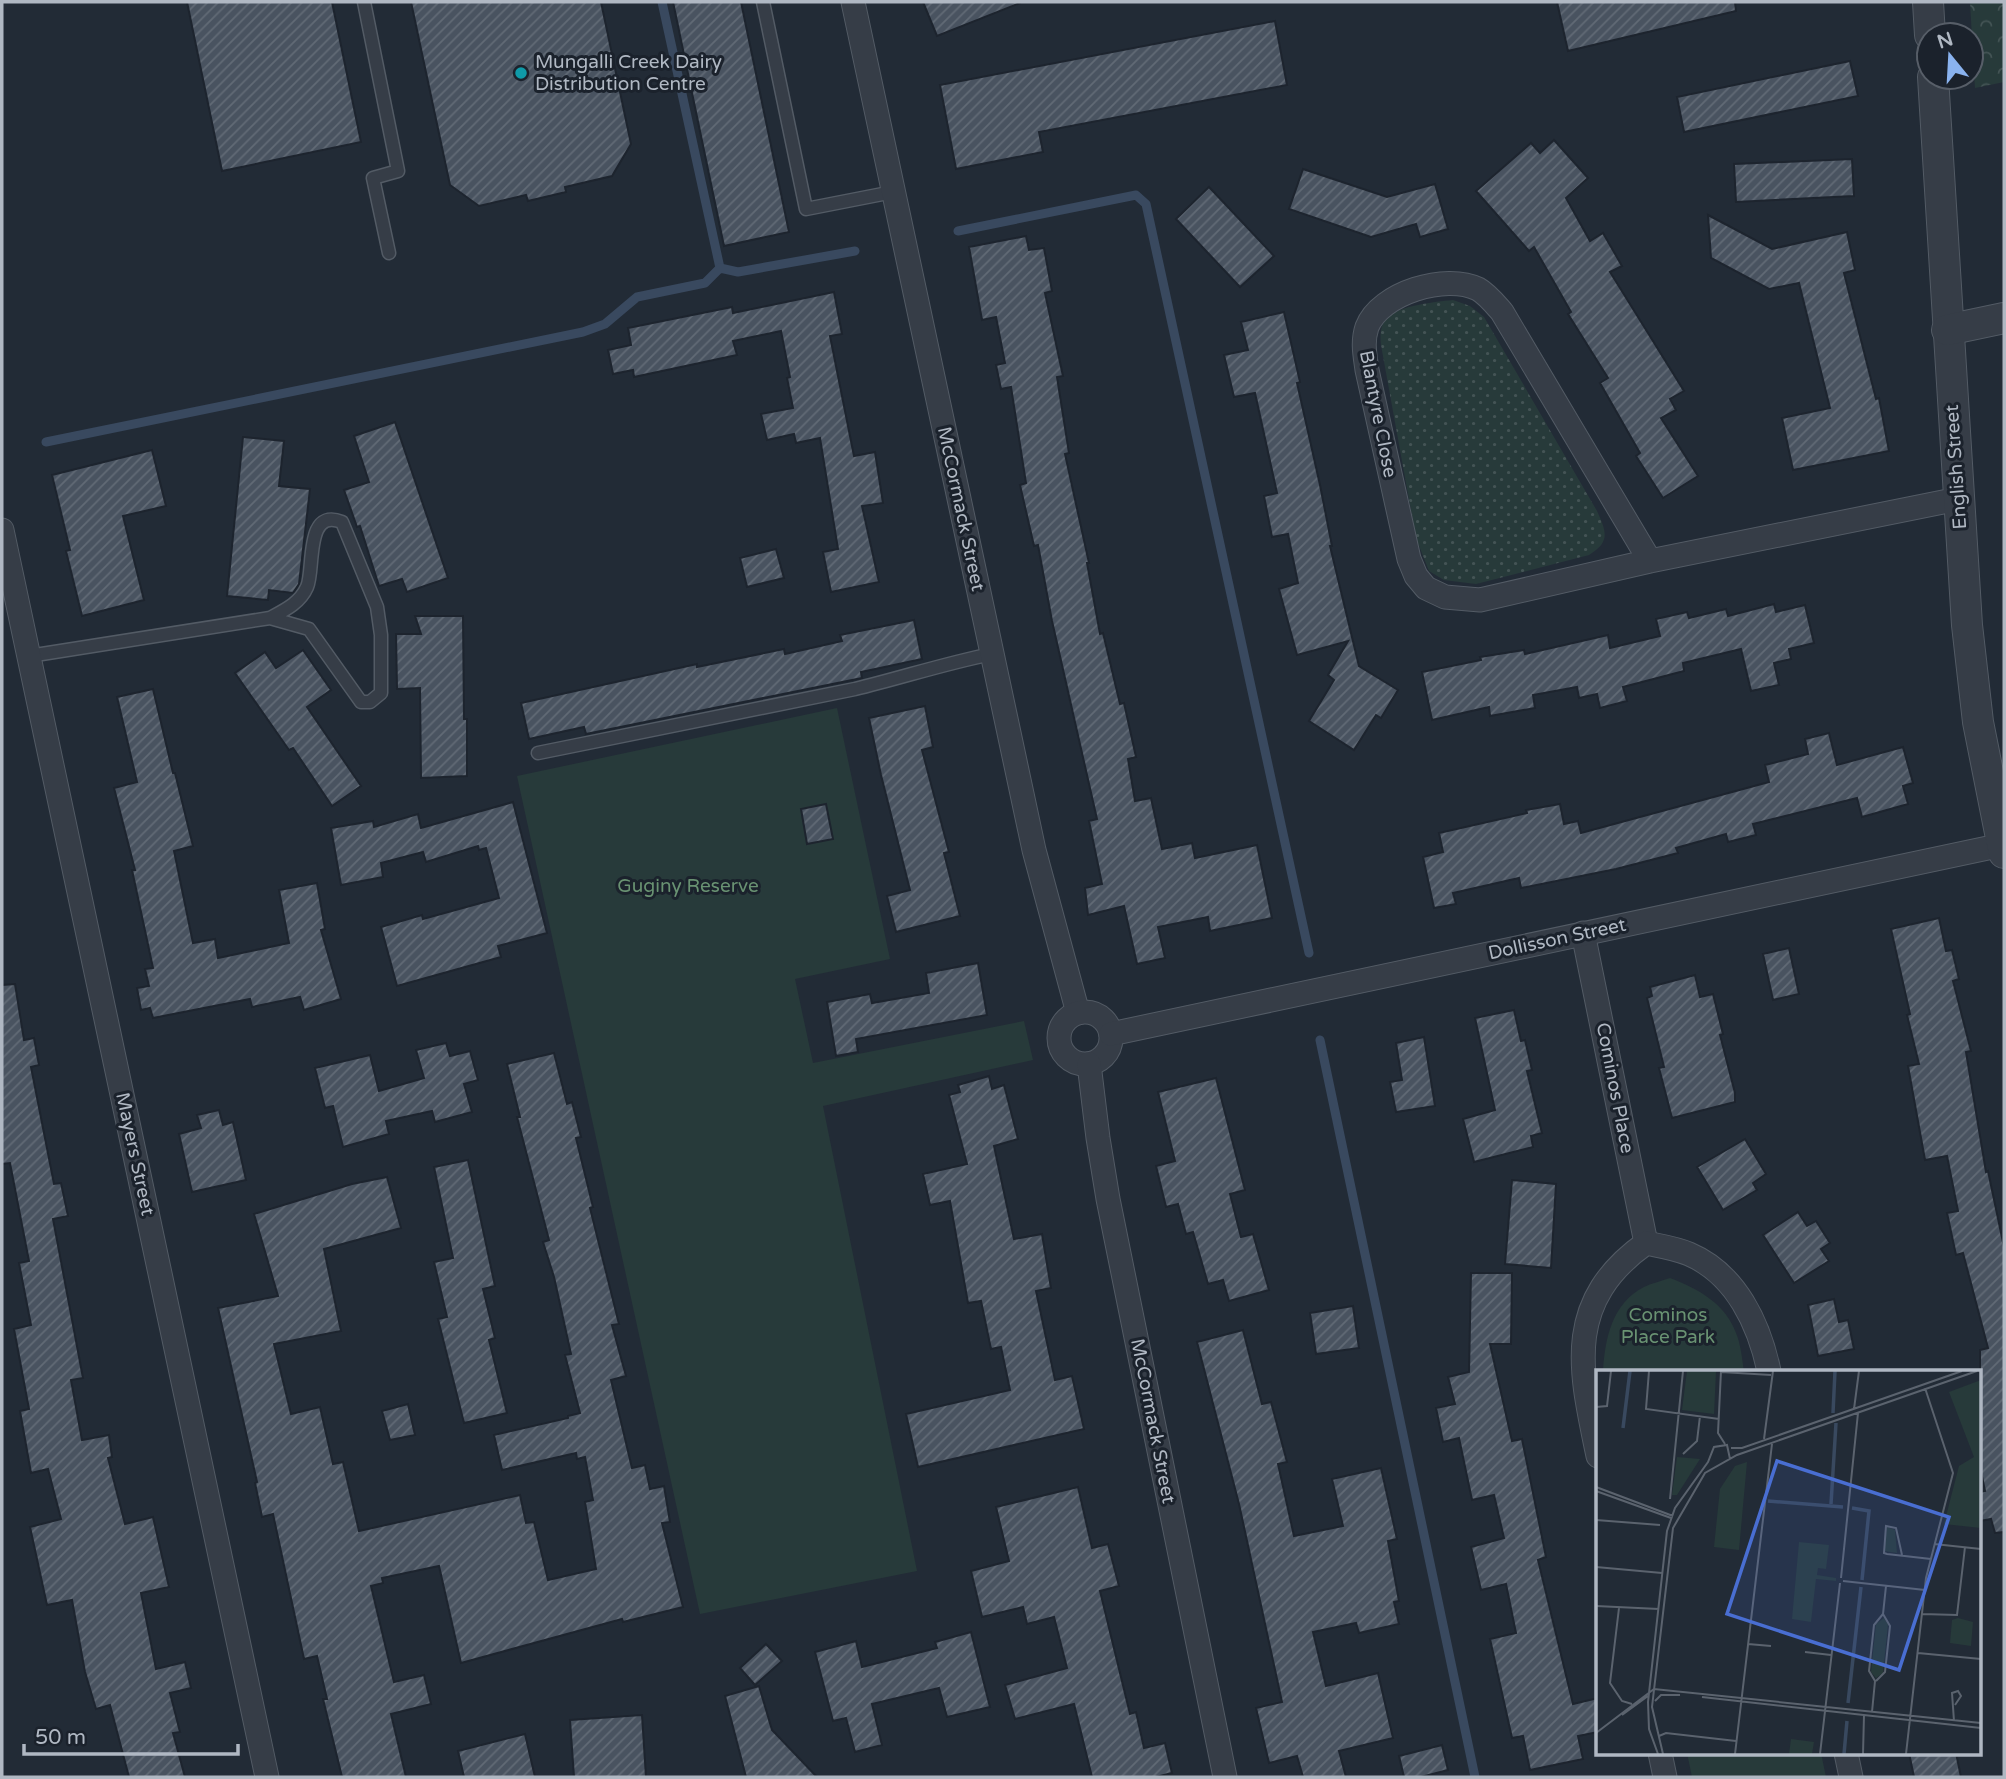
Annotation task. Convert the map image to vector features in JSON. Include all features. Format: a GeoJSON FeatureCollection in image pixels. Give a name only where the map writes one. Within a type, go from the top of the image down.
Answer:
{"type":"FeatureCollection","features":[{"type":"Feature","properties":{"kind":"street","name":"McCormack Street"},"geometry":{"type":"LineString","coordinates":[[853,2],[1034,850],[1078,1013]]}},
{"type":"Feature","properties":{"kind":"street"},"geometry":{"type":"LineString","coordinates":[[1928,2],[1929,21]]}},
{"type":"Feature","properties":{"kind":"street","name":"English Street"},"geometry":{"type":"LineString","coordinates":[[1934,91],[1971,672],[2003,849]]}},
{"type":"Feature","properties":{"kind":"street","name":"Blantyre Close"},"geometry":{"type":"LineString","coordinates":[[1650,561],[1502,312],[1489,298],[1477,289],[1440,284],[1419,288],[1380,308],[1368,324],[1364,343],[1367,370],[1409,559],[1416,576],[1426,588],[1445,597],[1479,600],[1650,561],[1958,499]]}},
{"type":"Feature","properties":{"kind":"street"},"geometry":{"type":"LineString","coordinates":[[1947,330],[2004,318]]}},
{"type":"Feature","properties":{"kind":"street","name":"Mayers Street"},"geometry":{"type":"LineString","coordinates":[[2,530],[267,1777]]}},
{"type":"Feature","properties":{"kind":"street","name":"Dollisson Street"},"geometry":{"type":"LineString","coordinates":[[1111,1034],[1584,933],[2003,849]]}},
{"type":"Feature","properties":{"kind":"street","name":"Cominos Place"},"geometry":{"type":"LineString","coordinates":[[1584,933],[1646,1243]]}},
{"type":"Feature","properties":{"kind":"street"},"geometry":{"type":"LineString","coordinates":[[1078,1013],[1100,1016],[1111,1034],[1107,1054],[1097,1062],[1089,1064],[1072,1061],[1060,1044],[1062,1026],[1067,1019],[1078,1013]]}},
{"type":"Feature","properties":{"kind":"street","name":"McCormack Street"},"geometry":{"type":"LineString","coordinates":[[1089,1064],[1108,1199],[1225,1777]]}},
{"type":"Feature","properties":{"kind":"street"},"geometry":{"type":"LineString","coordinates":[[1596,1446],[1584,1388],[1582,1356],[1585,1328],[1609,1277],[1646,1243],[1690,1254],[1716,1271],[1742,1299],[1756,1324],[1769,1370]]}},
{"type":"Feature","properties":{"kind":"street"},"geometry":{"type":"LineString","coordinates":[[1660,1754],[1665,1777]]}},
{"type":"Feature","properties":{"kind":"street"},"geometry":{"type":"LineString","coordinates":[[1846,1754],[1851,1777]]}},
{"type":"Feature","properties":{"kind":"lane"},"geometry":{"type":"LineString","coordinates":[[364,2],[398,171],[373,178],[389,253]]}},
{"type":"Feature","properties":{"kind":"lane"},"geometry":{"type":"LineString","coordinates":[[763,2],[806,209],[892,192]]}},
{"type":"Feature","properties":{"kind":"lane"},"geometry":{"type":"LineString","coordinates":[[29,656],[270,618],[299,601],[308,585],[314,533],[319,526],[336,520],[342,522],[377,607],[381,635],[382,693],[370,702],[361,702],[309,629],[270,618]]}},
{"type":"Feature","properties":{"kind":"lane"},"geometry":{"type":"LineString","coordinates":[[538,753],[855,690],[942,664],[992,654]]}},
{"type":"Feature","properties":{"kind":"green space"},"geometry":{"type":"Polygon","coordinates":[[[1970,2],[2004,2],[2004,82],[1985,86],[1985,21],[1971,21],[1970,2]]]}},
{"type":"Feature","properties":{"kind":"green space"},"geometry":{"type":"Polygon","coordinates":[[[1453,300],[1470,306],[1484,317],[1597,511],[1605,536],[1601,545],[1589,555],[1476,584],[1444,580],[1429,571],[1416,538],[1381,334],[1387,318],[1400,310],[1453,300]]]}},
{"type":"Feature","properties":{"kind":"green space","name":"Guginy Reserve"},"geometry":{"type":"Polygon","coordinates":[[[837,708],[890,959],[795,979],[813,1063],[1024,1021],[1033,1060],[823,1106],[917,1571],[700,1614],[517,776],[837,708]]]}},
{"type":"Feature","properties":{"kind":"green space","name":"Cominos Place Park"},"geometry":{"type":"Polygon","coordinates":[[[1670,1278],[1700,1292],[1718,1305],[1731,1322],[1738,1338],[1744,1370],[1603,1370],[1608,1335],[1617,1312],[1624,1302],[1644,1287],[1670,1278]]]}},
{"type":"Feature","properties":{"kind":"green space"},"geometry":{"type":"Polygon","coordinates":[[[1687,1754],[1821,1754],[1826,1777],[1692,1777],[1687,1754]]]}},
{"type":"Feature","properties":{"kind":"building"},"geometry":{"type":"Polygon","coordinates":[[[187,2],[332,2],[361,142],[222,171],[187,2]]]}},
{"type":"Feature","properties":{"kind":"building","name":"Mungalli Creek Dairy Distribution Centre"},"geometry":{"type":"Polygon","coordinates":[[[411,2],[601,2],[631,144],[612,176],[565,187],[566,192],[528,201],[526,195],[479,206],[450,185],[411,2]]]}},
{"type":"Feature","properties":{"kind":"building"},"geometry":{"type":"Polygon","coordinates":[[[673,2],[741,2],[789,232],[724,246],[673,2]]]}},
{"type":"Feature","properties":{"kind":"building"},"geometry":{"type":"Polygon","coordinates":[[[923,2],[1020,2],[1020,3],[937,36],[923,2]]]}},
{"type":"Feature","properties":{"kind":"building"},"geometry":{"type":"Polygon","coordinates":[[[1557,2],[1735,2],[1736,11],[1568,51],[1557,2]]]}},
{"type":"Feature","properties":{"kind":"building"},"geometry":{"type":"Polygon","coordinates":[[[1275,21],[1287,85],[1039,132],[1043,152],[956,169],[940,85],[1275,21]]]}},
{"type":"Feature","properties":{"kind":"building"},"geometry":{"type":"Polygon","coordinates":[[[1850,61],[1858,96],[1684,132],[1677,97],[1850,61]]]}},
{"type":"Feature","properties":{"kind":"building"},"geometry":{"type":"Polygon","coordinates":[[[1554,140],[1588,178],[1566,198],[1590,241],[1603,233],[1622,266],[1610,272],[1684,391],[1670,399],[1676,410],[1661,418],[1698,476],[1663,498],[1636,456],[1640,453],[1600,383],[1608,378],[1568,314],[1571,312],[1534,247],[1529,251],[1476,191],[1531,143],[1540,153],[1554,140]]]}},
{"type":"Feature","properties":{"kind":"building"},"geometry":{"type":"Polygon","coordinates":[[[1852,159],[1854,196],[1736,202],[1734,164],[1852,159]]]}},
{"type":"Feature","properties":{"kind":"building"},"geometry":{"type":"Polygon","coordinates":[[[1303,169],[1387,197],[1435,184],[1448,229],[1420,237],[1416,224],[1371,237],[1289,209],[1303,169]]]}},
{"type":"Feature","properties":{"kind":"building"},"geometry":{"type":"Polygon","coordinates":[[[1209,187],[1274,256],[1240,287],[1176,219],[1209,187]]]}},
{"type":"Feature","properties":{"kind":"building"},"geometry":{"type":"Polygon","coordinates":[[[1708,215],[1772,249],[1847,232],[1855,270],[1844,273],[1876,399],[1879,398],[1889,451],[1793,470],[1782,418],[1830,408],[1799,283],[1769,289],[1711,258],[1708,215]]]}},
{"type":"Feature","properties":{"kind":"building"},"geometry":{"type":"Polygon","coordinates":[[[1026,236],[1029,250],[1044,248],[1052,291],[1045,293],[1063,376],[1057,377],[1069,453],[1065,454],[1089,563],[1100,634],[1103,633],[1120,704],[1124,703],[1136,757],[1128,759],[1135,801],[1151,798],[1162,849],[1192,843],[1195,858],[1257,845],[1272,918],[1210,931],[1208,917],[1158,927],[1165,958],[1137,964],[1124,906],[1088,915],[1085,888],[1102,884],[1089,821],[1097,819],[1052,621],[1038,545],[1034,546],[1020,485],[1026,483],[1011,387],[1001,389],[996,365],[1005,363],[996,317],[982,320],[969,247],[1026,236]]]}},
{"type":"Feature","properties":{"kind":"building"},"geometry":{"type":"Polygon","coordinates":[[[834,292],[842,334],[830,336],[854,456],[875,452],[883,503],[862,506],[879,582],[831,592],[823,552],[838,549],[820,438],[796,443],[794,434],[767,440],[761,414],[793,408],[781,331],[733,341],[737,355],[634,377],[633,370],[613,374],[608,350],[631,345],[628,328],[732,307],[733,313],[834,292]]]}},
{"type":"Feature","properties":{"kind":"building"},"geometry":{"type":"Polygon","coordinates":[[[1284,312],[1300,382],[1297,383],[1320,485],[1330,546],[1359,666],[1398,690],[1381,718],[1376,715],[1354,750],[1309,721],[1334,680],[1328,675],[1348,641],[1297,655],[1279,589],[1298,583],[1288,534],[1272,537],[1264,496],[1277,493],[1255,393],[1234,397],[1224,355],[1248,350],[1241,322],[1284,312]]]}},
{"type":"Feature","properties":{"kind":"building"},"geometry":{"type":"Polygon","coordinates":[[[395,422],[448,578],[407,592],[402,579],[379,586],[360,526],[357,527],[344,490],[369,482],[354,436],[395,422]]]}},
{"type":"Feature","properties":{"kind":"building"},"geometry":{"type":"Polygon","coordinates":[[[243,437],[284,441],[279,486],[310,489],[299,584],[293,593],[269,590],[268,600],[227,596],[243,437]]]}},
{"type":"Feature","properties":{"kind":"building"},"geometry":{"type":"Polygon","coordinates":[[[152,450],[166,506],[123,516],[144,600],[82,616],[66,551],[70,550],[52,475],[152,450]]]}},
{"type":"Feature","properties":{"kind":"building"},"geometry":{"type":"Polygon","coordinates":[[[776,549],[784,578],[747,587],[740,558],[776,549]]]}},
{"type":"Feature","properties":{"kind":"building"},"geometry":{"type":"Polygon","coordinates":[[[1774,604],[1776,612],[1805,605],[1814,643],[1789,649],[1791,659],[1774,663],[1779,685],[1751,691],[1741,649],[1683,663],[1684,671],[1623,687],[1627,701],[1600,708],[1597,694],[1579,698],[1577,687],[1533,695],[1535,708],[1490,716],[1489,707],[1432,720],[1422,672],[1481,660],[1480,657],[1524,650],[1525,654],[1608,635],[1610,648],[1660,636],[1656,619],[1687,612],[1689,618],[1726,609],[1728,616],[1774,604]]]}},
{"type":"Feature","properties":{"kind":"building"},"geometry":{"type":"Polygon","coordinates":[[[415,616],[463,616],[467,776],[421,778],[420,688],[397,689],[396,634],[421,634],[415,616]]]}},
{"type":"Feature","properties":{"kind":"building"},"geometry":{"type":"Polygon","coordinates":[[[914,620],[922,659],[861,672],[862,678],[586,734],[584,727],[529,739],[521,703],[697,664],[697,667],[784,649],[785,654],[842,641],[840,635],[914,620]]]}},
{"type":"Feature","properties":{"kind":"building"},"geometry":{"type":"Polygon","coordinates":[[[303,650],[331,690],[307,707],[361,786],[332,806],[293,748],[289,750],[235,673],[265,652],[276,668],[303,650]]]}},
{"type":"Feature","properties":{"kind":"building"},"geometry":{"type":"Polygon","coordinates":[[[153,689],[193,846],[174,851],[193,943],[215,939],[218,958],[289,943],[279,890],[317,883],[325,929],[321,930],[341,999],[304,1010],[300,997],[252,1007],[250,999],[153,1018],[150,1008],[141,1010],[137,988],[149,986],[145,969],[153,968],[132,870],[135,870],[114,788],[137,782],[117,697],[153,689]]]}},
{"type":"Feature","properties":{"kind":"building"},"geometry":{"type":"Polygon","coordinates":[[[925,706],[933,747],[922,750],[949,852],[944,853],[960,916],[896,932],[887,896],[910,890],[869,718],[925,706]]]}},
{"type":"Feature","properties":{"kind":"building"},"geometry":{"type":"Polygon","coordinates":[[[1829,733],[1837,765],[1903,747],[1913,783],[1903,786],[1908,804],[1862,817],[1857,798],[1753,824],[1756,835],[1728,842],[1726,834],[1676,848],[1678,853],[1616,869],[1521,888],[1519,878],[1453,893],[1456,904],[1434,908],[1423,857],[1443,852],[1439,833],[1560,804],[1564,824],[1578,821],[1581,833],[1769,782],[1765,765],[1808,754],[1805,739],[1829,733]]]}},
{"type":"Feature","properties":{"kind":"building"},"geometry":{"type":"Polygon","coordinates":[[[513,802],[547,933],[498,946],[501,957],[397,986],[381,927],[422,915],[423,919],[499,898],[486,848],[479,850],[478,846],[426,862],[423,852],[381,863],[383,877],[341,885],[331,828],[373,821],[374,827],[418,814],[421,828],[513,802]]]}},
{"type":"Feature","properties":{"kind":"building"},"geometry":{"type":"Polygon","coordinates":[[[826,804],[833,839],[807,844],[801,809],[826,804]]]}},
{"type":"Feature","properties":{"kind":"building"},"geometry":{"type":"Polygon","coordinates":[[[1939,918],[1946,951],[1952,950],[1959,979],[1953,981],[1971,1051],[1966,1052],[1986,1172],[1988,1171],[2004,1247],[2004,1532],[1995,1533],[1991,1519],[1982,1521],[1982,1492],[1985,1491],[1982,1477],[1980,1350],[1988,1348],[1963,1253],[1956,1255],[1947,1213],[1958,1211],[1947,1156],[1925,1160],[1908,1066],[1919,1064],[1891,929],[1939,918]]]}},
{"type":"Feature","properties":{"kind":"building"},"geometry":{"type":"Polygon","coordinates":[[[1789,948],[1799,994],[1773,1000],[1763,954],[1789,948]]]}},
{"type":"Feature","properties":{"kind":"building"},"geometry":{"type":"Polygon","coordinates":[[[978,963],[987,1015],[856,1039],[858,1052],[836,1056],[827,1002],[870,994],[872,1003],[929,993],[926,973],[978,963]]]}},
{"type":"Feature","properties":{"kind":"building"},"geometry":{"type":"Polygon","coordinates":[[[1695,975],[1700,997],[1713,994],[1735,1102],[1672,1118],[1659,1068],[1664,1067],[1647,998],[1652,996],[1650,987],[1695,975]]]}},
{"type":"Feature","properties":{"kind":"building"},"geometry":{"type":"Polygon","coordinates":[[[15,984],[24,1040],[34,1038],[39,1065],[31,1067],[54,1184],[61,1183],[68,1216],[53,1219],[83,1378],[71,1380],[82,1440],[109,1435],[112,1457],[108,1458],[125,1524],[153,1517],[169,1587],[141,1593],[156,1669],[185,1662],[191,1688],[170,1693],[180,1732],[173,1733],[185,1777],[129,1777],[110,1705],[96,1709],[85,1672],[72,1600],[47,1605],[30,1527],[61,1519],[48,1469],[31,1473],[20,1411],[29,1409],[14,1329],[31,1325],[19,1263],[29,1261],[10,1163],[2,1164],[2,985],[15,984]]]}},
{"type":"Feature","properties":{"kind":"building"},"geometry":{"type":"Polygon","coordinates":[[[1514,1010],[1521,1041],[1525,1040],[1532,1070],[1527,1071],[1542,1133],[1531,1136],[1533,1147],[1474,1162],[1463,1119],[1495,1110],[1475,1018],[1514,1010]]]}},
{"type":"Feature","properties":{"kind":"building"},"geometry":{"type":"Polygon","coordinates":[[[1424,1037],[1435,1106],[1396,1112],[1390,1082],[1402,1080],[1396,1043],[1424,1037]]]}},
{"type":"Feature","properties":{"kind":"building"},"geometry":{"type":"Polygon","coordinates":[[[446,1043],[450,1056],[470,1051],[478,1080],[464,1084],[472,1112],[435,1122],[432,1111],[386,1121],[389,1134],[343,1147],[333,1106],[325,1108],[315,1068],[370,1055],[379,1091],[424,1078],[416,1050],[446,1043]]]}},
{"type":"Feature","properties":{"kind":"building"},"geometry":{"type":"Polygon","coordinates":[[[554,1053],[567,1104],[572,1102],[581,1137],[576,1138],[593,1207],[590,1208],[619,1324],[612,1325],[626,1376],[611,1380],[632,1468],[645,1465],[650,1489],[664,1486],[670,1522],[662,1523],[683,1607],[623,1622],[622,1619],[461,1663],[439,1566],[382,1578],[383,1583],[371,1586],[394,1682],[424,1675],[431,1704],[391,1714],[406,1777],[342,1777],[323,1699],[327,1699],[317,1656],[304,1659],[273,1514],[262,1517],[255,1483],[257,1482],[218,1308],[278,1296],[254,1214],[352,1184],[387,1177],[401,1228],[324,1249],[341,1331],[274,1344],[291,1414],[320,1407],[333,1464],[343,1462],[359,1531],[520,1495],[526,1523],[534,1522],[548,1580],[596,1569],[585,1502],[593,1500],[585,1457],[577,1459],[576,1453],[502,1470],[494,1435],[580,1413],[565,1355],[571,1354],[554,1277],[543,1242],[549,1240],[517,1117],[520,1117],[507,1064],[554,1053]]]}},
{"type":"Feature","properties":{"kind":"building"},"geometry":{"type":"Polygon","coordinates":[[[989,1076],[992,1089],[1004,1085],[1018,1139],[994,1146],[1014,1239],[1042,1234],[1051,1288],[1036,1291],[1055,1380],[1072,1376],[1084,1429],[918,1467],[906,1414],[1010,1390],[1001,1347],[991,1349],[981,1301],[968,1303],[950,1201],[930,1205],[923,1174],[967,1164],[949,1095],[960,1092],[958,1085],[989,1076]]]}},
{"type":"Feature","properties":{"kind":"building"},"geometry":{"type":"Polygon","coordinates":[[[1216,1078],[1245,1190],[1230,1194],[1241,1237],[1253,1234],[1269,1290],[1229,1301],[1223,1280],[1208,1284],[1193,1232],[1186,1234],[1178,1204],[1166,1207],[1156,1166],[1175,1161],[1158,1092],[1216,1078]]]}},
{"type":"Feature","properties":{"kind":"building"},"geometry":{"type":"Polygon","coordinates":[[[219,1110],[223,1125],[233,1122],[246,1180],[192,1192],[179,1134],[201,1128],[197,1115],[219,1110]]]}},
{"type":"Feature","properties":{"kind":"building"},"geometry":{"type":"Polygon","coordinates":[[[1745,1139],[1766,1174],[1753,1183],[1757,1190],[1723,1210],[1697,1167],[1745,1139]]]}},
{"type":"Feature","properties":{"kind":"building"},"geometry":{"type":"Polygon","coordinates":[[[468,1160],[495,1286],[483,1289],[495,1338],[489,1340],[507,1413],[464,1423],[438,1319],[447,1317],[434,1262],[453,1258],[434,1167],[468,1160]]]}},
{"type":"Feature","properties":{"kind":"building"},"geometry":{"type":"Polygon","coordinates":[[[1512,1180],[1556,1184],[1551,1268],[1505,1264],[1512,1180]]]}},
{"type":"Feature","properties":{"kind":"building"},"geometry":{"type":"Polygon","coordinates":[[[1798,1212],[1807,1226],[1816,1221],[1830,1243],[1821,1249],[1829,1261],[1794,1283],[1763,1235],[1798,1212]]]}},
{"type":"Feature","properties":{"kind":"building"},"geometry":{"type":"Polygon","coordinates":[[[1471,1273],[1512,1273],[1511,1344],[1490,1344],[1512,1441],[1522,1439],[1546,1557],[1538,1560],[1573,1704],[1596,1698],[1596,1732],[1578,1736],[1583,1759],[1530,1770],[1523,1736],[1512,1738],[1490,1639],[1516,1633],[1506,1584],[1481,1590],[1471,1547],[1504,1538],[1494,1495],[1472,1500],[1459,1438],[1443,1442],[1436,1408],[1455,1404],[1448,1377],[1469,1372],[1471,1273]]]}},
{"type":"Feature","properties":{"kind":"building"},"geometry":{"type":"Polygon","coordinates":[[[1834,1299],[1839,1322],[1848,1320],[1854,1349],[1818,1356],[1808,1305],[1834,1299]]]}},
{"type":"Feature","properties":{"kind":"building"},"geometry":{"type":"Polygon","coordinates":[[[1353,1306],[1359,1348],[1316,1354],[1310,1313],[1353,1306]]]}},
{"type":"Feature","properties":{"kind":"building"},"geometry":{"type":"Polygon","coordinates":[[[1243,1330],[1262,1404],[1271,1402],[1287,1462],[1278,1464],[1294,1536],[1343,1526],[1332,1479],[1381,1468],[1397,1539],[1388,1541],[1399,1601],[1394,1602],[1399,1624],[1359,1633],[1356,1623],[1313,1632],[1326,1686],[1378,1673],[1393,1738],[1339,1751],[1346,1777],[1303,1777],[1297,1756],[1269,1763],[1256,1708],[1282,1702],[1239,1504],[1197,1342],[1243,1330]]]}},
{"type":"Feature","properties":{"kind":"building"},"geometry":{"type":"Polygon","coordinates":[[[408,1404],[415,1435],[390,1440],[382,1411],[408,1404]]]}},
{"type":"Feature","properties":{"kind":"building"},"geometry":{"type":"Polygon","coordinates":[[[1078,1487],[1092,1548],[1108,1544],[1119,1586],[1100,1591],[1130,1714],[1136,1712],[1144,1748],[1165,1743],[1172,1773],[1156,1777],[1092,1777],[1074,1704],[1015,1719],[1005,1685],[1067,1668],[1054,1617],[1027,1624],[1023,1607],[982,1617],[971,1571],[1009,1561],[996,1507],[1078,1487]]]}},
{"type":"Feature","properties":{"kind":"building"},"geometry":{"type":"Polygon","coordinates":[[[971,1632],[990,1707],[947,1717],[939,1688],[872,1704],[882,1745],[855,1752],[846,1718],[833,1721],[815,1652],[856,1641],[862,1667],[937,1648],[935,1642],[971,1632]]]}},
{"type":"Feature","properties":{"kind":"building"},"geometry":{"type":"Polygon","coordinates":[[[766,1644],[782,1661],[755,1685],[740,1668],[766,1644]]]}},
{"type":"Feature","properties":{"kind":"building"},"geometry":{"type":"Polygon","coordinates":[[[759,1686],[772,1730],[817,1777],[746,1777],[725,1696],[759,1686]]]}},
{"type":"Feature","properties":{"kind":"building"},"geometry":{"type":"Polygon","coordinates":[[[642,1715],[646,1777],[574,1777],[570,1720],[642,1715]]]}},
{"type":"Feature","properties":{"kind":"building"},"geometry":{"type":"Polygon","coordinates":[[[525,1734],[535,1777],[464,1777],[458,1751],[525,1734]]]}},
{"type":"Feature","properties":{"kind":"building"},"geometry":{"type":"Polygon","coordinates":[[[1442,1745],[1448,1770],[1421,1777],[1404,1777],[1399,1756],[1442,1745]]]}},
{"type":"Feature","properties":{"kind":"building"},"geometry":{"type":"Polygon","coordinates":[[[1909,1754],[1956,1754],[1961,1777],[1914,1777],[1909,1754]]]}},
{"type":"Feature","properties":{"kind":"waterway"},"geometry":{"type":"LineString","coordinates":[[662,2],[720,268]]}},
{"type":"Feature","properties":{"kind":"waterway"},"geometry":{"type":"LineString","coordinates":[[958,231],[1136,195],[1146,204],[1309,953]]}},
{"type":"Feature","properties":{"kind":"waterway"},"geometry":{"type":"LineString","coordinates":[[46,442],[583,332],[605,324],[637,297],[705,283],[720,268],[738,272],[855,251]]}},
{"type":"Feature","properties":{"kind":"waterway"},"geometry":{"type":"LineString","coordinates":[[1320,1040],[1475,1777]]}},
{"type":"Feature","properties":{"kind":"place","name":"Mungalli Creek Dairy Distribution Centre"},"geometry":{"type":"Point","coordinates":[521,73]}}]}
